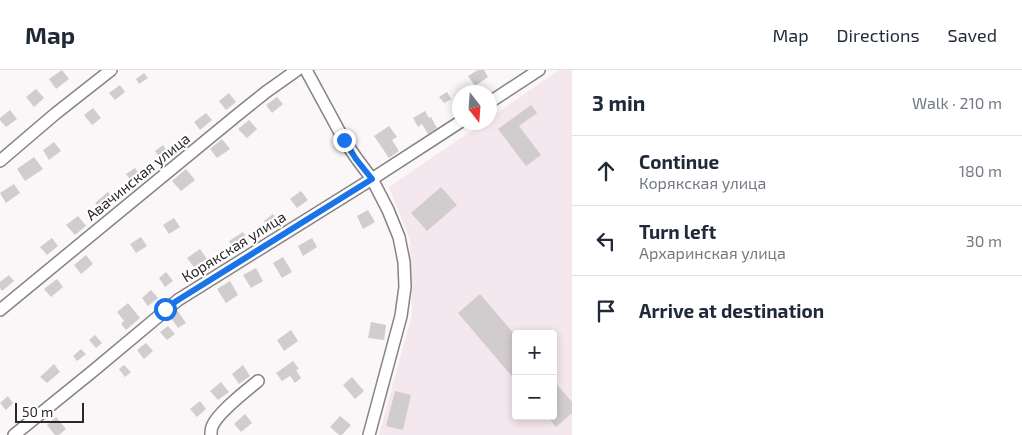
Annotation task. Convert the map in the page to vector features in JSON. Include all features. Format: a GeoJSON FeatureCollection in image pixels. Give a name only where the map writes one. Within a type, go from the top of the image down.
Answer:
{"type":"FeatureCollection","features":[{"type":"Feature","properties":{"kind":"street"},"geometry":{"type":"LineString","coordinates":[[0,162],[55,114],[111,70]]}},
{"type":"Feature","properties":{"kind":"street","name":"Авачинская улица"},"geometry":{"type":"LineString","coordinates":[[0,310],[266,92],[297,70]]}},
{"type":"Feature","properties":{"kind":"street"},"geometry":{"type":"LineString","coordinates":[[306,70],[344,140],[372,179],[388,210],[399,237],[404,262],[405,287],[401,316],[369,435]]}},
{"type":"Feature","properties":{"kind":"street"},"geometry":{"type":"LineString","coordinates":[[497,97],[539,70]]}},
{"type":"Feature","properties":{"kind":"street","name":"Корякская улица"},"geometry":{"type":"LineString","coordinates":[[14,435],[178,300],[452,127]]}},
{"type":"Feature","properties":{"kind":"street"},"geometry":{"type":"LineString","coordinates":[[211,435],[211,427],[216,420],[258,381]]}},
{"type":"Feature","properties":{"kind":"shaded area"},"geometry":{"type":"Polygon","coordinates":[[[559,70],[572,70],[572,435],[379,435],[412,315],[410,240],[389,187],[473,130],[497,130],[497,113],[559,70]]]}},
{"type":"Feature","properties":{"kind":"building"},"geometry":{"type":"Polygon","coordinates":[[[62,70],[69,79],[56,89],[49,79],[62,70]]]}},
{"type":"Feature","properties":{"kind":"building"},"geometry":{"type":"Polygon","coordinates":[[[478,70],[484,70],[488,77],[474,85],[468,76],[478,70]]]}},
{"type":"Feature","properties":{"kind":"building"},"geometry":{"type":"Polygon","coordinates":[[[144,73],[148,78],[139,84],[136,79],[144,73]]]}},
{"type":"Feature","properties":{"kind":"building"},"geometry":{"type":"Polygon","coordinates":[[[120,85],[125,92],[115,100],[109,93],[120,85]]]}},
{"type":"Feature","properties":{"kind":"building"},"geometry":{"type":"Polygon","coordinates":[[[36,89],[44,98],[34,107],[26,97],[36,89]]]}},
{"type":"Feature","properties":{"kind":"building"},"geometry":{"type":"Polygon","coordinates":[[[447,92],[451,99],[444,103],[439,97],[447,92]]]}},
{"type":"Feature","properties":{"kind":"building"},"geometry":{"type":"Polygon","coordinates":[[[229,93],[236,102],[226,110],[219,101],[229,93]]]}},
{"type":"Feature","properties":{"kind":"building"},"geometry":{"type":"Polygon","coordinates":[[[277,97],[283,104],[272,113],[266,105],[277,97]]]}},
{"type":"Feature","properties":{"kind":"building"},"geometry":{"type":"Polygon","coordinates":[[[531,105],[537,113],[519,126],[541,155],[526,166],[498,129],[531,105]]]}},
{"type":"Feature","properties":{"kind":"building"},"geometry":{"type":"Polygon","coordinates":[[[93,108],[101,118],[92,125],[84,115],[93,108]]]}},
{"type":"Feature","properties":{"kind":"building"},"geometry":{"type":"Polygon","coordinates":[[[10,110],[17,119],[6,127],[0,118],[10,110]]]}},
{"type":"Feature","properties":{"kind":"building"},"geometry":{"type":"Polygon","coordinates":[[[425,111],[437,128],[428,134],[422,124],[418,127],[413,118],[425,111]]]}},
{"type":"Feature","properties":{"kind":"building"},"geometry":{"type":"Polygon","coordinates":[[[206,113],[212,120],[200,130],[194,122],[206,113]]]}},
{"type":"Feature","properties":{"kind":"building"},"geometry":{"type":"Polygon","coordinates":[[[249,120],[257,129],[247,138],[238,129],[249,120]]]}},
{"type":"Feature","properties":{"kind":"building"},"geometry":{"type":"Polygon","coordinates":[[[389,126],[397,137],[392,140],[399,151],[389,158],[374,136],[389,126]]]}},
{"type":"Feature","properties":{"kind":"building"},"geometry":{"type":"Polygon","coordinates":[[[222,139],[230,149],[217,158],[210,149],[222,139]]]}},
{"type":"Feature","properties":{"kind":"building"},"geometry":{"type":"Polygon","coordinates":[[[54,142],[61,151],[49,160],[43,150],[54,142]]]}},
{"type":"Feature","properties":{"kind":"building"},"geometry":{"type":"Polygon","coordinates":[[[163,145],[169,154],[161,160],[155,151],[163,145]]]}},
{"type":"Feature","properties":{"kind":"building"},"geometry":{"type":"Polygon","coordinates":[[[34,157],[43,169],[25,181],[17,169],[34,157]]]}},
{"type":"Feature","properties":{"kind":"building"},"geometry":{"type":"Polygon","coordinates":[[[135,168],[141,176],[132,182],[126,174],[135,168]]]}},
{"type":"Feature","properties":{"kind":"building"},"geometry":{"type":"Polygon","coordinates":[[[186,169],[195,180],[181,191],[172,181],[186,169]]]}},
{"type":"Feature","properties":{"kind":"building"},"geometry":{"type":"Polygon","coordinates":[[[14,184],[20,193],[6,203],[0,193],[14,184]]]}},
{"type":"Feature","properties":{"kind":"building"},"geometry":{"type":"Polygon","coordinates":[[[441,187],[457,205],[427,231],[411,213],[441,187]]]}},
{"type":"Feature","properties":{"kind":"building"},"geometry":{"type":"Polygon","coordinates":[[[301,191],[308,200],[297,208],[290,199],[301,191]]]}},
{"type":"Feature","properties":{"kind":"building"},"geometry":{"type":"Polygon","coordinates":[[[108,192],[115,200],[102,211],[95,203],[108,192]]]}},
{"type":"Feature","properties":{"kind":"building"},"geometry":{"type":"Polygon","coordinates":[[[368,210],[375,222],[363,229],[357,216],[368,210]]]}},
{"type":"Feature","properties":{"kind":"building"},"geometry":{"type":"Polygon","coordinates":[[[273,214],[279,222],[269,229],[264,221],[273,214]]]}},
{"type":"Feature","properties":{"kind":"building"},"geometry":{"type":"Polygon","coordinates":[[[78,216],[86,226],[75,235],[66,225],[78,216]]]}},
{"type":"Feature","properties":{"kind":"building"},"geometry":{"type":"Polygon","coordinates":[[[174,218],[180,227],[169,234],[163,225],[174,218]]]}},
{"type":"Feature","properties":{"kind":"building"},"geometry":{"type":"Polygon","coordinates":[[[243,232],[249,242],[235,251],[229,241],[243,232]]]}},
{"type":"Feature","properties":{"kind":"building"},"geometry":{"type":"Polygon","coordinates":[[[141,237],[147,246],[136,253],[130,244],[141,237]]]}},
{"type":"Feature","properties":{"kind":"building"},"geometry":{"type":"Polygon","coordinates":[[[52,238],[58,246],[47,255],[40,247],[52,238]]]}},
{"type":"Feature","properties":{"kind":"building"},"geometry":{"type":"Polygon","coordinates":[[[312,238],[317,247],[303,256],[298,246],[312,238]]]}},
{"type":"Feature","properties":{"kind":"building"},"geometry":{"type":"Polygon","coordinates":[[[200,249],[207,259],[194,267],[187,258],[200,249]]]}},
{"type":"Feature","properties":{"kind":"building"},"geometry":{"type":"Polygon","coordinates":[[[86,255],[93,264],[81,274],[74,265],[86,255]]]}},
{"type":"Feature","properties":{"kind":"building"},"geometry":{"type":"Polygon","coordinates":[[[283,257],[292,272],[282,278],[273,263],[283,257]]]}},
{"type":"Feature","properties":{"kind":"building"},"geometry":{"type":"Polygon","coordinates":[[[256,268],[263,281],[251,288],[243,275],[256,268]]]}},
{"type":"Feature","properties":{"kind":"building"},"geometry":{"type":"Polygon","coordinates":[[[166,272],[173,281],[165,287],[159,278],[166,272]]]}},
{"type":"Feature","properties":{"kind":"building"},"geometry":{"type":"Polygon","coordinates":[[[9,275],[14,281],[2,291],[0,282],[9,275]]]}},
{"type":"Feature","properties":{"kind":"building"},"geometry":{"type":"Polygon","coordinates":[[[57,279],[63,287],[51,297],[44,289],[57,279]]]}},
{"type":"Feature","properties":{"kind":"building"},"geometry":{"type":"Polygon","coordinates":[[[230,281],[238,295],[226,303],[217,289],[230,281]]]}},
{"type":"Feature","properties":{"kind":"building"},"geometry":{"type":"Polygon","coordinates":[[[151,290],[158,298],[148,306],[142,298],[151,290]]]}},
{"type":"Feature","properties":{"kind":"building"},"geometry":{"type":"Polygon","coordinates":[[[480,294],[512,331],[512,376],[458,313],[480,294]]]}},
{"type":"Feature","properties":{"kind":"building"},"geometry":{"type":"Polygon","coordinates":[[[128,303],[140,318],[126,330],[121,324],[124,321],[117,312],[128,303]]]}},
{"type":"Feature","properties":{"kind":"building"},"geometry":{"type":"Polygon","coordinates":[[[177,310],[186,323],[178,328],[169,315],[177,310]]]}},
{"type":"Feature","properties":{"kind":"building"},"geometry":{"type":"Polygon","coordinates":[[[371,322],[386,325],[384,340],[368,338],[371,322]]]}},
{"type":"Feature","properties":{"kind":"building"},"geometry":{"type":"Polygon","coordinates":[[[168,326],[175,334],[167,340],[160,332],[168,326]]]}},
{"type":"Feature","properties":{"kind":"building"},"geometry":{"type":"Polygon","coordinates":[[[291,330],[298,341],[284,351],[277,340],[291,330]]]}},
{"type":"Feature","properties":{"kind":"building"},"geometry":{"type":"Polygon","coordinates":[[[95,335],[102,343],[96,348],[89,340],[95,335]]]}},
{"type":"Feature","properties":{"kind":"building"},"geometry":{"type":"Polygon","coordinates":[[[146,343],[153,351],[144,359],[137,350],[146,343]]]}},
{"type":"Feature","properties":{"kind":"building"},"geometry":{"type":"Polygon","coordinates":[[[81,349],[86,354],[77,361],[73,356],[81,349]]]}},
{"type":"Feature","properties":{"kind":"building"},"geometry":{"type":"Polygon","coordinates":[[[293,361],[299,369],[296,370],[301,378],[295,383],[290,376],[282,381],[276,373],[293,361]]]}},
{"type":"Feature","properties":{"kind":"building"},"geometry":{"type":"Polygon","coordinates":[[[54,364],[60,372],[47,383],[40,377],[54,364]]]}},
{"type":"Feature","properties":{"kind":"building"},"geometry":{"type":"Polygon","coordinates":[[[124,365],[131,372],[125,377],[119,369],[124,365]]]}},
{"type":"Feature","properties":{"kind":"building"},"geometry":{"type":"Polygon","coordinates":[[[243,365],[250,376],[239,384],[232,374],[243,365]]]}},
{"type":"Feature","properties":{"kind":"building"},"geometry":{"type":"Polygon","coordinates":[[[352,377],[364,391],[355,399],[343,385],[352,377]]]}},
{"type":"Feature","properties":{"kind":"building"},"geometry":{"type":"Polygon","coordinates":[[[221,382],[229,392],[218,400],[210,391],[221,382]]]}},
{"type":"Feature","properties":{"kind":"building"},"geometry":{"type":"Polygon","coordinates":[[[557,385],[572,402],[572,413],[556,427],[550,420],[557,420],[557,385]]]}},
{"type":"Feature","properties":{"kind":"building"},"geometry":{"type":"Polygon","coordinates":[[[395,391],[411,395],[403,430],[386,426],[395,391]]]}},
{"type":"Feature","properties":{"kind":"building"},"geometry":{"type":"Polygon","coordinates":[[[8,396],[13,403],[6,410],[0,403],[8,396]]]}},
{"type":"Feature","properties":{"kind":"building"},"geometry":{"type":"Polygon","coordinates":[[[200,401],[206,409],[197,417],[190,409],[200,401]]]}},
{"type":"Feature","properties":{"kind":"building"},"geometry":{"type":"Polygon","coordinates":[[[245,414],[252,423],[241,432],[234,424],[245,414]]]}},
{"type":"Feature","properties":{"kind":"building"},"geometry":{"type":"Polygon","coordinates":[[[340,416],[351,425],[342,435],[339,435],[330,427],[340,416]]]}},
{"type":"Feature","properties":{"kind":"building"},"geometry":{"type":"Polygon","coordinates":[[[56,417],[66,429],[59,435],[55,435],[47,425],[56,417]]]}},
{"type":"Feature","properties":{"kind":"route"},"geometry":{"type":"LineString","coordinates":[[165,309],[372,179],[344,140]]}}]}
